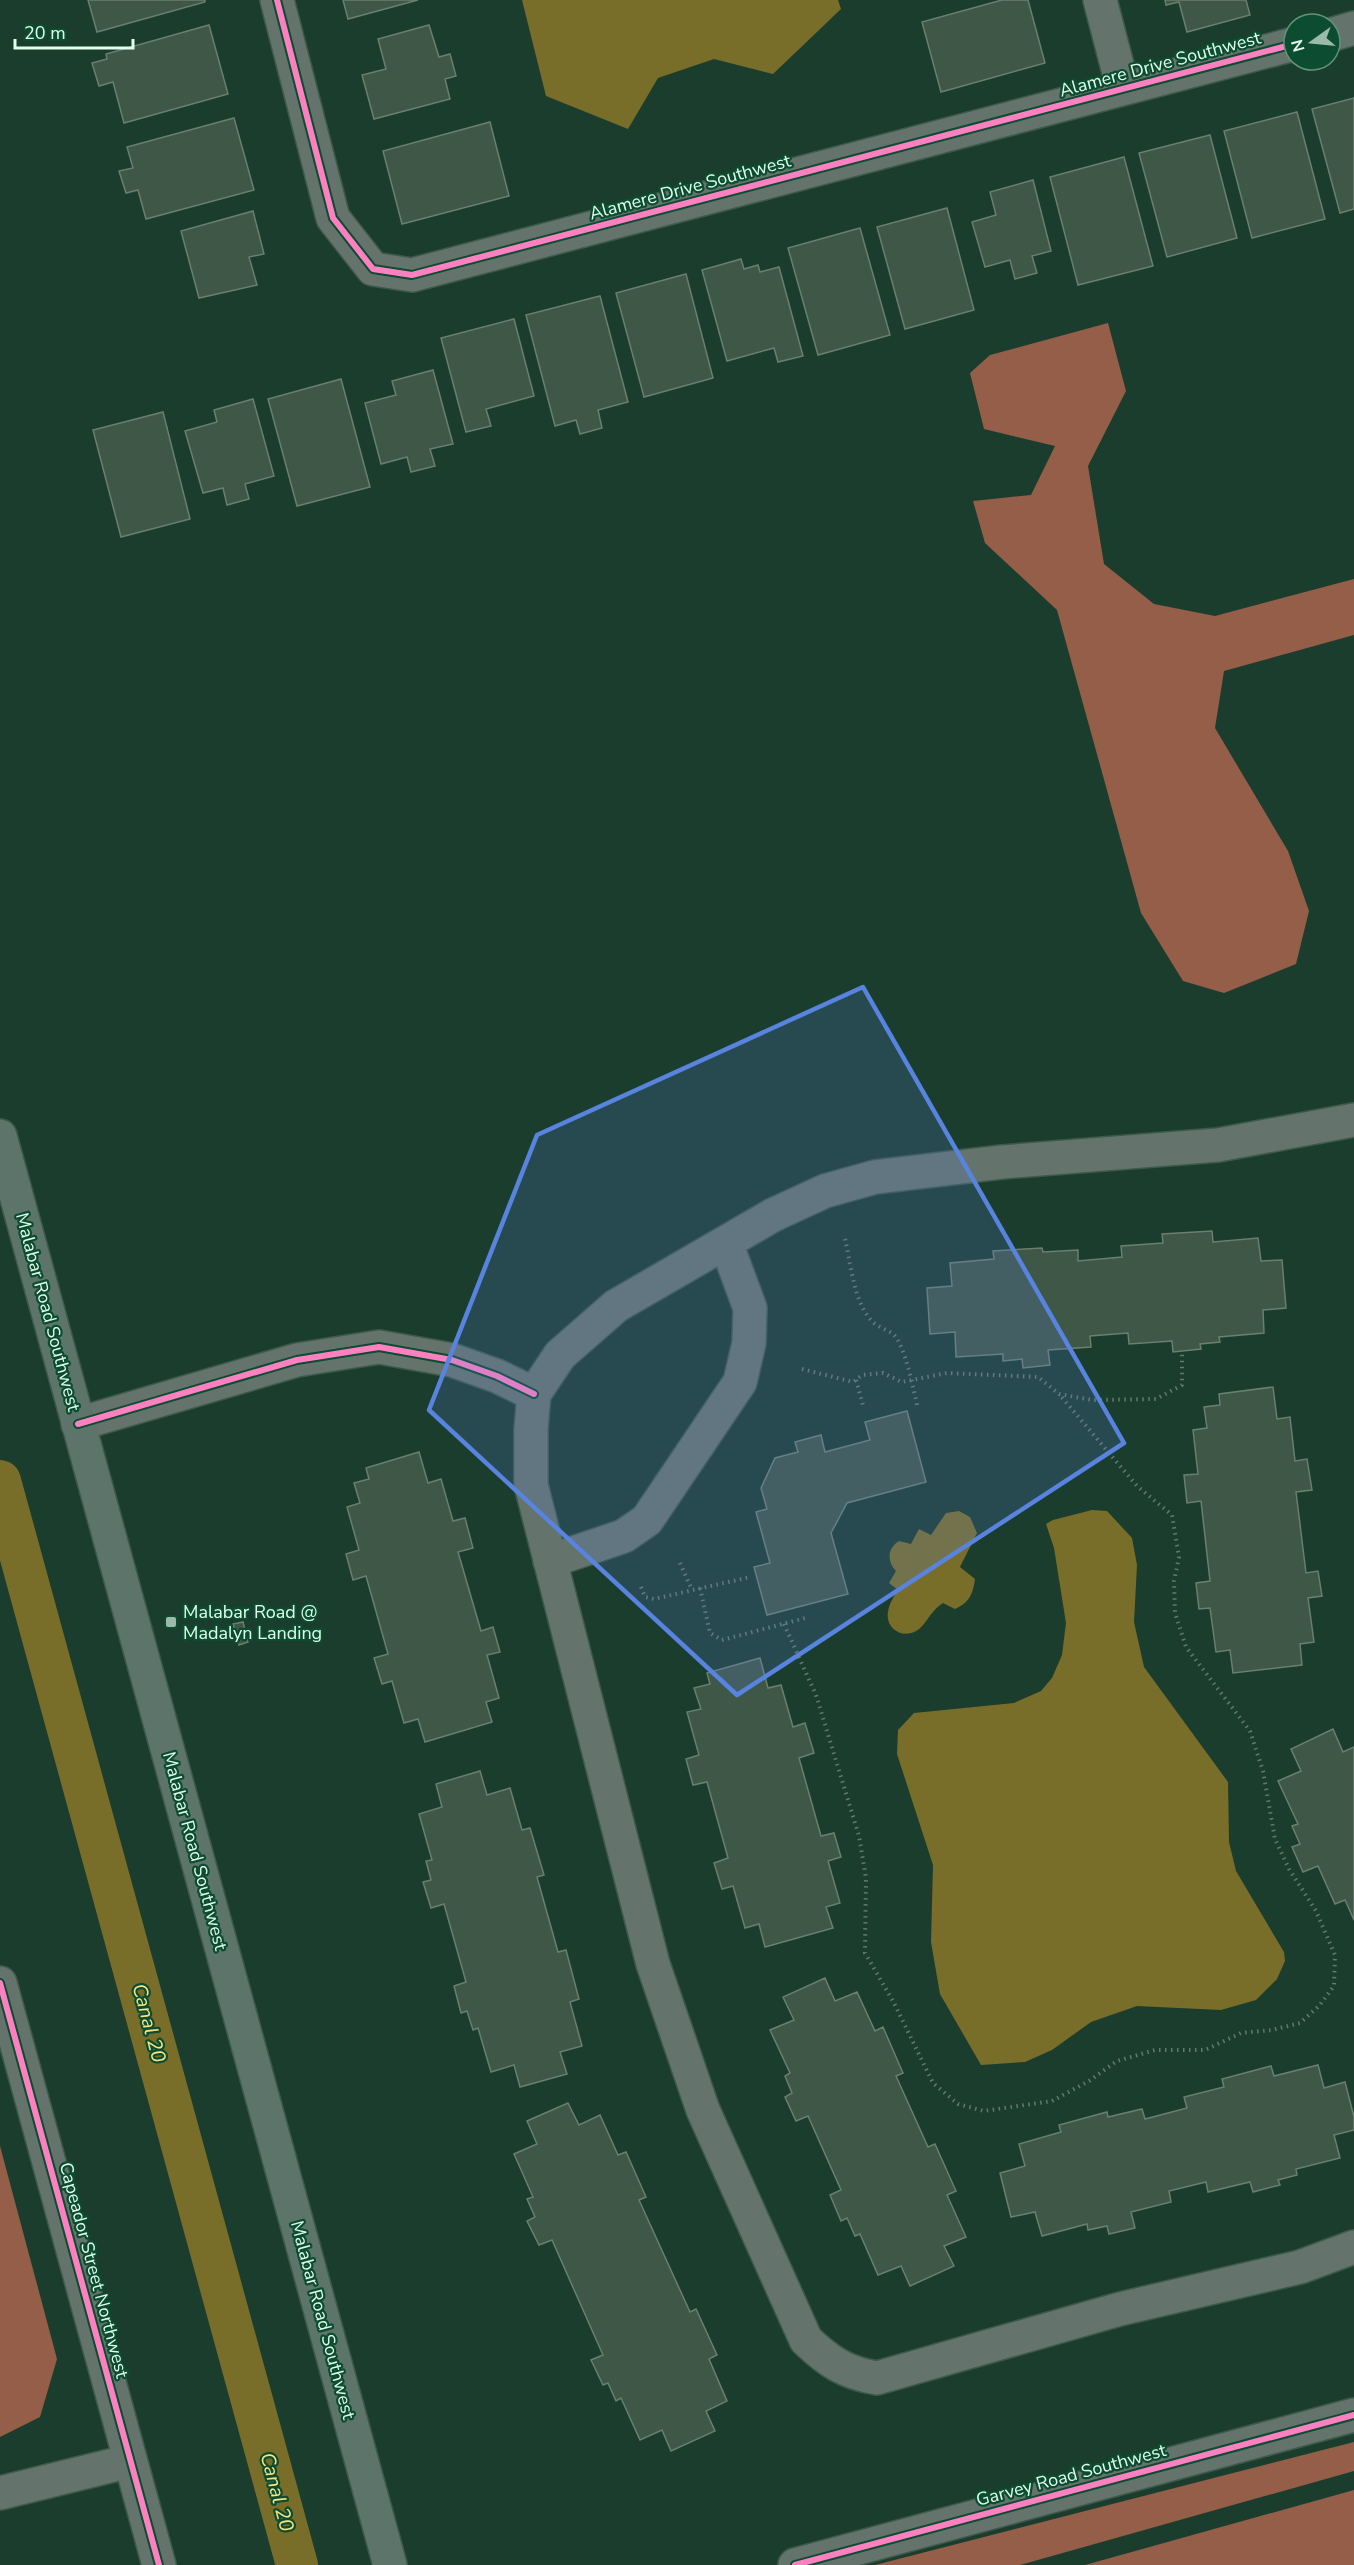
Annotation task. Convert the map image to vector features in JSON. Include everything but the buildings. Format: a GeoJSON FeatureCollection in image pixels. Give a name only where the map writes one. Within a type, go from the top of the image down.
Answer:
{"type":"FeatureCollection","features":[{"type":"Feature","properties":{"kind":"main road","name":"Malabar Road Southwest"},"geometry":{"type":"LineString","coordinates":[[0,1136],[390,2565]]}},
{"type":"Feature","properties":{"kind":"street","name":"Alamere Drive Southwest"},"geometry":{"type":"LineString","coordinates":[[277,0],[333,218],[373,269],[412,275],[1282,47]]}},
{"type":"Feature","properties":{"kind":"street"},"geometry":{"type":"LineString","coordinates":[[1100,0],[1124,88]]}},
{"type":"Feature","properties":{"kind":"street"},"geometry":{"type":"LineString","coordinates":[[1354,1120],[1218,1145],[1002,1162],[874,1177],[825,1191],[773,1215],[616,1306],[560,1355],[534,1394],[531,1429],[531,1485],[653,1964],[704,2110],[806,2340],[829,2361],[860,2376],[877,2378],[1120,2309],[1300,2267],[1354,2247]]}},
{"type":"Feature","properties":{"kind":"street"},"geometry":{"type":"LineString","coordinates":[[550,1561],[624,1536],[647,1520],[740,1382],[749,1343],[750,1308],[726,1243]]}},
{"type":"Feature","properties":{"kind":"street"},"geometry":{"type":"LineString","coordinates":[[78,1424],[297,1360],[380,1347],[452,1360],[497,1376],[534,1394]]}},
{"type":"Feature","properties":{"kind":"street","name":"Capeador Street Northwest"},"geometry":{"type":"LineString","coordinates":[[0,1983],[159,2565]]}},
{"type":"Feature","properties":{"kind":"street","name":"Garvey Road Southwest"},"geometry":{"type":"LineString","coordinates":[[795,2565],[1354,2415]]}},
{"type":"Feature","properties":{"kind":"street"},"geometry":{"type":"LineString","coordinates":[[0,2493],[130,2461]]}},
{"type":"Feature","properties":{"kind":"path"},"geometry":{"type":"LineString","coordinates":[[845,1239],[857,1291],[864,1309],[870,1320],[895,1335],[911,1380],[918,1409]]}},
{"type":"Feature","properties":{"kind":"path"},"geometry":{"type":"LineString","coordinates":[[1059,1394],[1092,1400],[1155,1399],[1182,1385],[1182,1354]]}},
{"type":"Feature","properties":{"kind":"path"},"geometry":{"type":"LineString","coordinates":[[784,1624],[816,1695],[859,1836],[866,1878],[865,1953],[894,2003],[933,2083],[958,2104],[984,2111],[1052,2101],[1089,2081],[1117,2061],[1155,2050],[1205,2050],[1241,2033],[1272,2030],[1300,2023],[1319,2006],[1334,1986],[1335,1955],[1316,1911],[1289,1869],[1275,1839],[1263,1771],[1250,1731],[1186,1647],[1175,1614],[1174,1581],[1179,1557],[1172,1515],[1137,1486],[1059,1394],[1038,1377],[947,1373],[902,1382],[883,1373],[862,1375],[853,1382],[802,1369]]}},
{"type":"Feature","properties":{"kind":"path"},"geometry":{"type":"LineString","coordinates":[[855,1380],[864,1409]]}},
{"type":"Feature","properties":{"kind":"path"},"geometry":{"type":"LineString","coordinates":[[680,1563],[692,1590]]}},
{"type":"Feature","properties":{"kind":"path"},"geometry":{"type":"LineString","coordinates":[[641,1587],[645,1597],[654,1599],[750,1577]]}},
{"type":"Feature","properties":{"kind":"path"},"geometry":{"type":"LineString","coordinates":[[700,1588],[710,1633],[722,1640],[809,1617]]}},
{"type":"Feature","properties":{"kind":"highlighted area"},"geometry":{"type":"Polygon","coordinates":[[[863,987],[1124,1443],[737,1695],[429,1410],[537,1135],[863,987]]]}},
{"type":"Feature","properties":{"kind":"shaded area"},"geometry":{"type":"Polygon","coordinates":[[[522,0],[838,0],[841,9],[773,74],[714,59],[658,78],[628,129],[546,96],[522,0]]]}},
{"type":"Feature","properties":{"kind":"shaded area"},"geometry":{"type":"Polygon","coordinates":[[[1108,323],[1126,391],[1088,466],[1104,564],[1154,604],[1215,616],[1354,579],[1354,635],[1224,671],[1215,728],[1288,851],[1309,911],[1296,964],[1224,993],[1183,981],[1141,913],[1057,610],[985,543],[973,501],[1031,495],[1055,446],[984,429],[970,373],[990,355],[1108,323]]]}},
{"type":"Feature","properties":{"kind":"shaded area"},"geometry":{"type":"Polygon","coordinates":[[[1092,1510],[1107,1511],[1132,1538],[1137,1565],[1134,1622],[1144,1667],[1228,1782],[1229,1842],[1236,1871],[1284,1952],[1285,1961],[1277,1979],[1256,2000],[1221,2010],[1137,2006],[1091,2022],[1052,2050],[1025,2062],[981,2065],[940,1994],[931,1942],[933,1865],[897,1754],[898,1730],[914,1713],[1014,1703],[1041,1691],[1052,1678],[1062,1655],[1066,1623],[1054,1548],[1046,1524],[1092,1510]]]}},
{"type":"Feature","properties":{"kind":"shaded area"},"geometry":{"type":"Polygon","coordinates":[[[959,1511],[970,1517],[977,1533],[960,1567],[975,1579],[970,1597],[955,1609],[943,1603],[916,1631],[900,1633],[892,1627],[888,1618],[889,1606],[898,1590],[889,1583],[896,1571],[891,1564],[890,1551],[899,1541],[911,1544],[919,1529],[931,1535],[946,1513],[959,1511]]]}},
{"type":"Feature","properties":{"kind":"shaded area"},"geometry":{"type":"Polygon","coordinates":[[[0,2146],[57,2359],[40,2417],[0,2437],[0,2146]]]}},
{"type":"Feature","properties":{"kind":"shaded area"},"geometry":{"type":"Polygon","coordinates":[[[1354,2442],[1354,2471],[1020,2565],[875,2565],[1354,2442]]]}},
{"type":"Feature","properties":{"kind":"shaded area"},"geometry":{"type":"Polygon","coordinates":[[[1354,2490],[1354,2565],[1085,2565],[1354,2490]]]}},
{"type":"Feature","properties":{"kind":"waterway","name":"Canal 20"},"geometry":{"type":"LineString","coordinates":[[0,1481],[297,2565]]}},
{"type":"Feature","properties":{"kind":"cycle path"},"geometry":{"type":"LineString","coordinates":[[277,0],[333,218],[373,269],[412,275],[1282,47]]}},
{"type":"Feature","properties":{"kind":"cycle path"},"geometry":{"type":"LineString","coordinates":[[78,1424],[297,1360],[379,1347],[452,1360],[497,1376],[534,1394]]}},
{"type":"Feature","properties":{"kind":"cycle path"},"geometry":{"type":"LineString","coordinates":[[0,1983],[159,2565]]}},
{"type":"Feature","properties":{"kind":"cycle path"},"geometry":{"type":"LineString","coordinates":[[795,2565],[1354,2415]]}},
{"type":"Feature","properties":{"kind":"place","name":"Malabar Road @ Madalyn Landing"},"geometry":{"type":"Point","coordinates":[171,1622]}}]}
